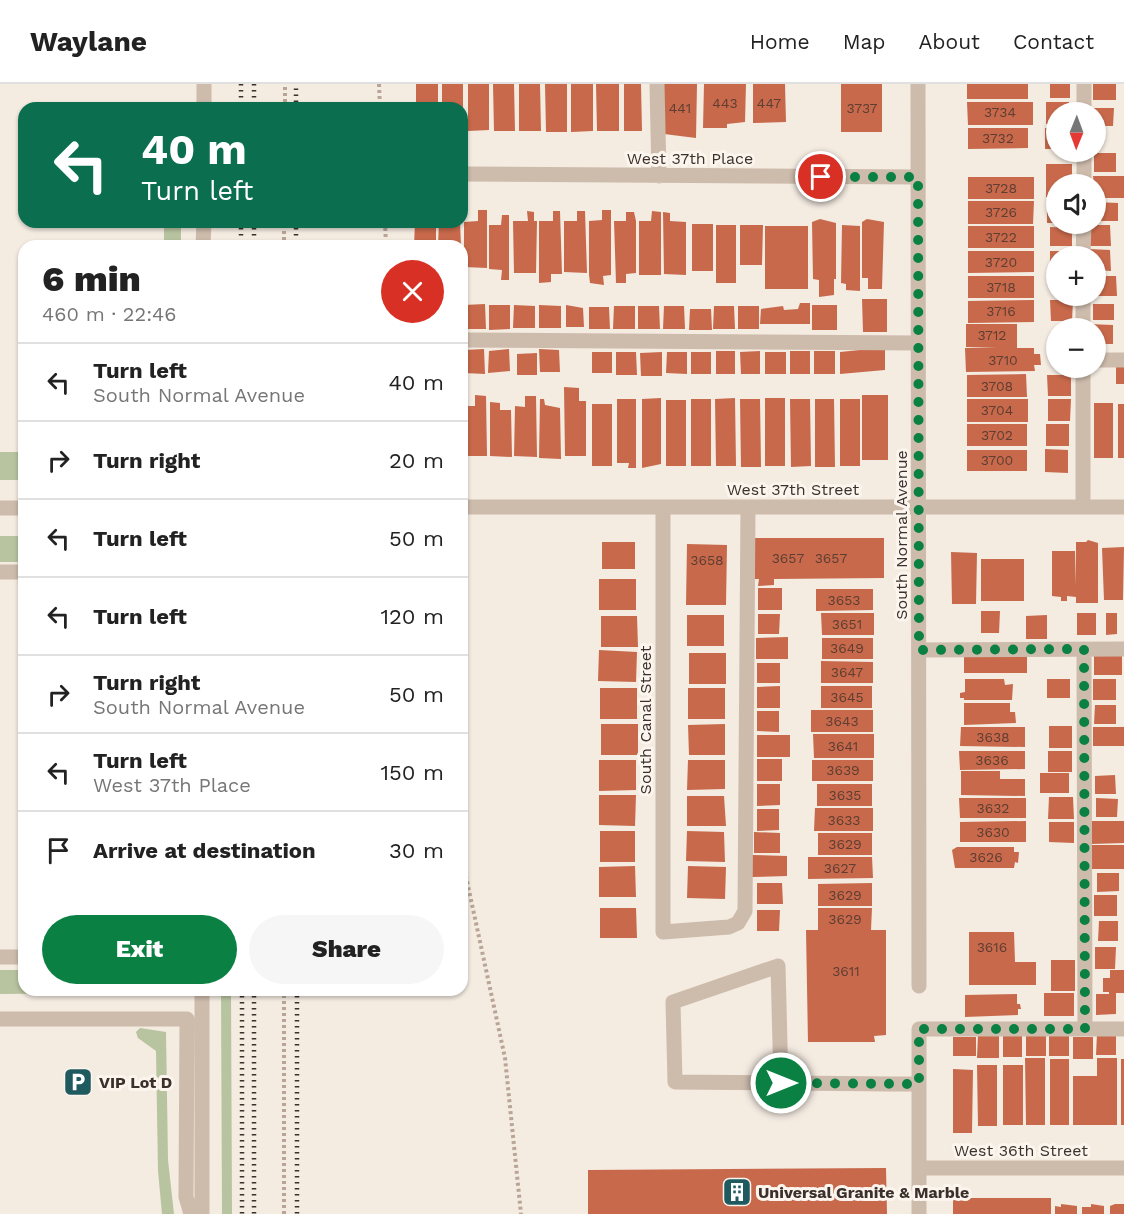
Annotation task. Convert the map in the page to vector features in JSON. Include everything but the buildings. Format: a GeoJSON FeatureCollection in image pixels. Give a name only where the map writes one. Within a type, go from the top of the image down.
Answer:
{"type":"FeatureCollection","features":[{"type":"Feature","properties":{"kind":"street"},"geometry":{"type":"LineString","coordinates":[[204,84],[204,102]]}},
{"type":"Feature","properties":{"kind":"street"},"geometry":{"type":"LineString","coordinates":[[657,84],[658,176]]}},
{"type":"Feature","properties":{"kind":"street","name":"South Normal Avenue"},"geometry":{"type":"LineString","coordinates":[[918,84],[919,986]]}},
{"type":"Feature","properties":{"kind":"street"},"geometry":{"type":"LineString","coordinates":[[1084,84],[1084,102]]}},
{"type":"Feature","properties":{"kind":"street","name":"West 37th Place"},"geometry":{"type":"LineString","coordinates":[[468,174],[918,177]]}},
{"type":"Feature","properties":{"kind":"street"},"geometry":{"type":"LineString","coordinates":[[468,340],[918,343]]}},
{"type":"Feature","properties":{"kind":"street"},"geometry":{"type":"LineString","coordinates":[[1106,360],[1124,360]]}},
{"type":"Feature","properties":{"kind":"street"},"geometry":{"type":"LineString","coordinates":[[1083,378],[1083,507]]}},
{"type":"Feature","properties":{"kind":"street","name":"West 37th Street"},"geometry":{"type":"LineString","coordinates":[[468,507],[1124,507]]}},
{"type":"Feature","properties":{"kind":"street","name":"South Canal Street"},"geometry":{"type":"LineString","coordinates":[[663,507],[663,932],[729,927],[738,923],[745,911],[748,507]]}},
{"type":"Feature","properties":{"kind":"street"},"geometry":{"type":"LineString","coordinates":[[0,508],[18,508]]}},
{"type":"Feature","properties":{"kind":"street"},"geometry":{"type":"LineString","coordinates":[[0,572],[18,572]]}},
{"type":"Feature","properties":{"kind":"street"},"geometry":{"type":"LineString","coordinates":[[1084,649],[1085,1029]]}},
{"type":"Feature","properties":{"kind":"street"},"geometry":{"type":"LineString","coordinates":[[919,650],[1124,649]]}},
{"type":"Feature","properties":{"kind":"street"},"geometry":{"type":"LineString","coordinates":[[0,957],[18,957]]}},
{"type":"Feature","properties":{"kind":"street"},"geometry":{"type":"LineString","coordinates":[[781,1083],[778,966],[673,1002],[675,1082],[781,1083],[919,1084]]}},
{"type":"Feature","properties":{"kind":"street"},"geometry":{"type":"LineString","coordinates":[[201,1214],[202,996]]}},
{"type":"Feature","properties":{"kind":"street"},"geometry":{"type":"LineString","coordinates":[[0,1019],[187,1019],[186,1197],[191,1214]]}},
{"type":"Feature","properties":{"kind":"street"},"geometry":{"type":"LineString","coordinates":[[919,1214],[919,1029],[1124,1029]]}},
{"type":"Feature","properties":{"kind":"street","name":"West 36th Street"},"geometry":{"type":"LineString","coordinates":[[919,1168],[1124,1168]]}},
{"type":"Feature","properties":{"kind":"path"},"geometry":{"type":"LineString","coordinates":[[285,84],[285,102]]}},
{"type":"Feature","properties":{"kind":"path"},"geometry":{"type":"LineString","coordinates":[[379,84],[380,102]]}},
{"type":"Feature","properties":{"kind":"path"},"geometry":{"type":"LineString","coordinates":[[468,886],[505,1058],[521,1214]]}},
{"type":"Feature","properties":{"kind":"path"},"geometry":{"type":"LineString","coordinates":[[284,996],[284,1214]]}},
{"type":"Feature","properties":{"kind":"green space"},"geometry":{"type":"Polygon","coordinates":[[[164,228],[181,228],[181,240],[164,240],[164,228]]]}},
{"type":"Feature","properties":{"kind":"green space"},"geometry":{"type":"Polygon","coordinates":[[[0,452],[18,452],[18,480],[0,480],[0,452]]]}},
{"type":"Feature","properties":{"kind":"green space"},"geometry":{"type":"Polygon","coordinates":[[[0,536],[18,536],[18,562],[0,562],[0,536]]]}},
{"type":"Feature","properties":{"kind":"green space"},"geometry":{"type":"Polygon","coordinates":[[[0,970],[18,970],[18,994],[0,994],[0,970]]]}},
{"type":"Feature","properties":{"kind":"green space"},"geometry":{"type":"Polygon","coordinates":[[[221,996],[231,996],[232,1214],[222,1214],[221,996]]]}},
{"type":"Feature","properties":{"kind":"green space"},"geometry":{"type":"Polygon","coordinates":[[[140,1028],[166,1032],[168,1160],[174,1214],[162,1214],[158,1171],[156,1051],[138,1038],[136,1032],[140,1028]]]}},
{"type":"Feature","properties":{"kind":"railway"},"geometry":{"type":"LineString","coordinates":[[241,84],[241,102]]}},
{"type":"Feature","properties":{"kind":"railway"},"geometry":{"type":"LineString","coordinates":[[254,84],[254,102]]}},
{"type":"Feature","properties":{"kind":"railway"},"geometry":{"type":"LineString","coordinates":[[296,84],[296,102]]}},
{"type":"Feature","properties":{"kind":"railway"},"geometry":{"type":"LineString","coordinates":[[241,228],[241,240]]}},
{"type":"Feature","properties":{"kind":"railway"},"geometry":{"type":"LineString","coordinates":[[254,228],[254,240]]}},
{"type":"Feature","properties":{"kind":"railway"},"geometry":{"type":"LineString","coordinates":[[296,228],[296,240]]}},
{"type":"Feature","properties":{"kind":"railway"},"geometry":{"type":"LineString","coordinates":[[242,996],[242,1214]]}},
{"type":"Feature","properties":{"kind":"railway"},"geometry":{"type":"LineString","coordinates":[[254,996],[254,1214]]}},
{"type":"Feature","properties":{"kind":"railway"},"geometry":{"type":"LineString","coordinates":[[297,996],[297,1214]]}},
{"type":"Feature","properties":{"kind":"place","name":"VIP Lot D"},"geometry":{"type":"Point","coordinates":[78,1082]}},
{"type":"Feature","properties":{"kind":"place","name":"Universal Granite & Marble"},"geometry":{"type":"Point","coordinates":[737,1192]}},
{"type":"Feature","properties":{"kind":"route"},"geometry":{"type":"LineString","coordinates":[[781,1083],[919,1084],[919,1029],[1085,1029],[1084,649],[919,650],[918,177],[821,177]]}}]}
